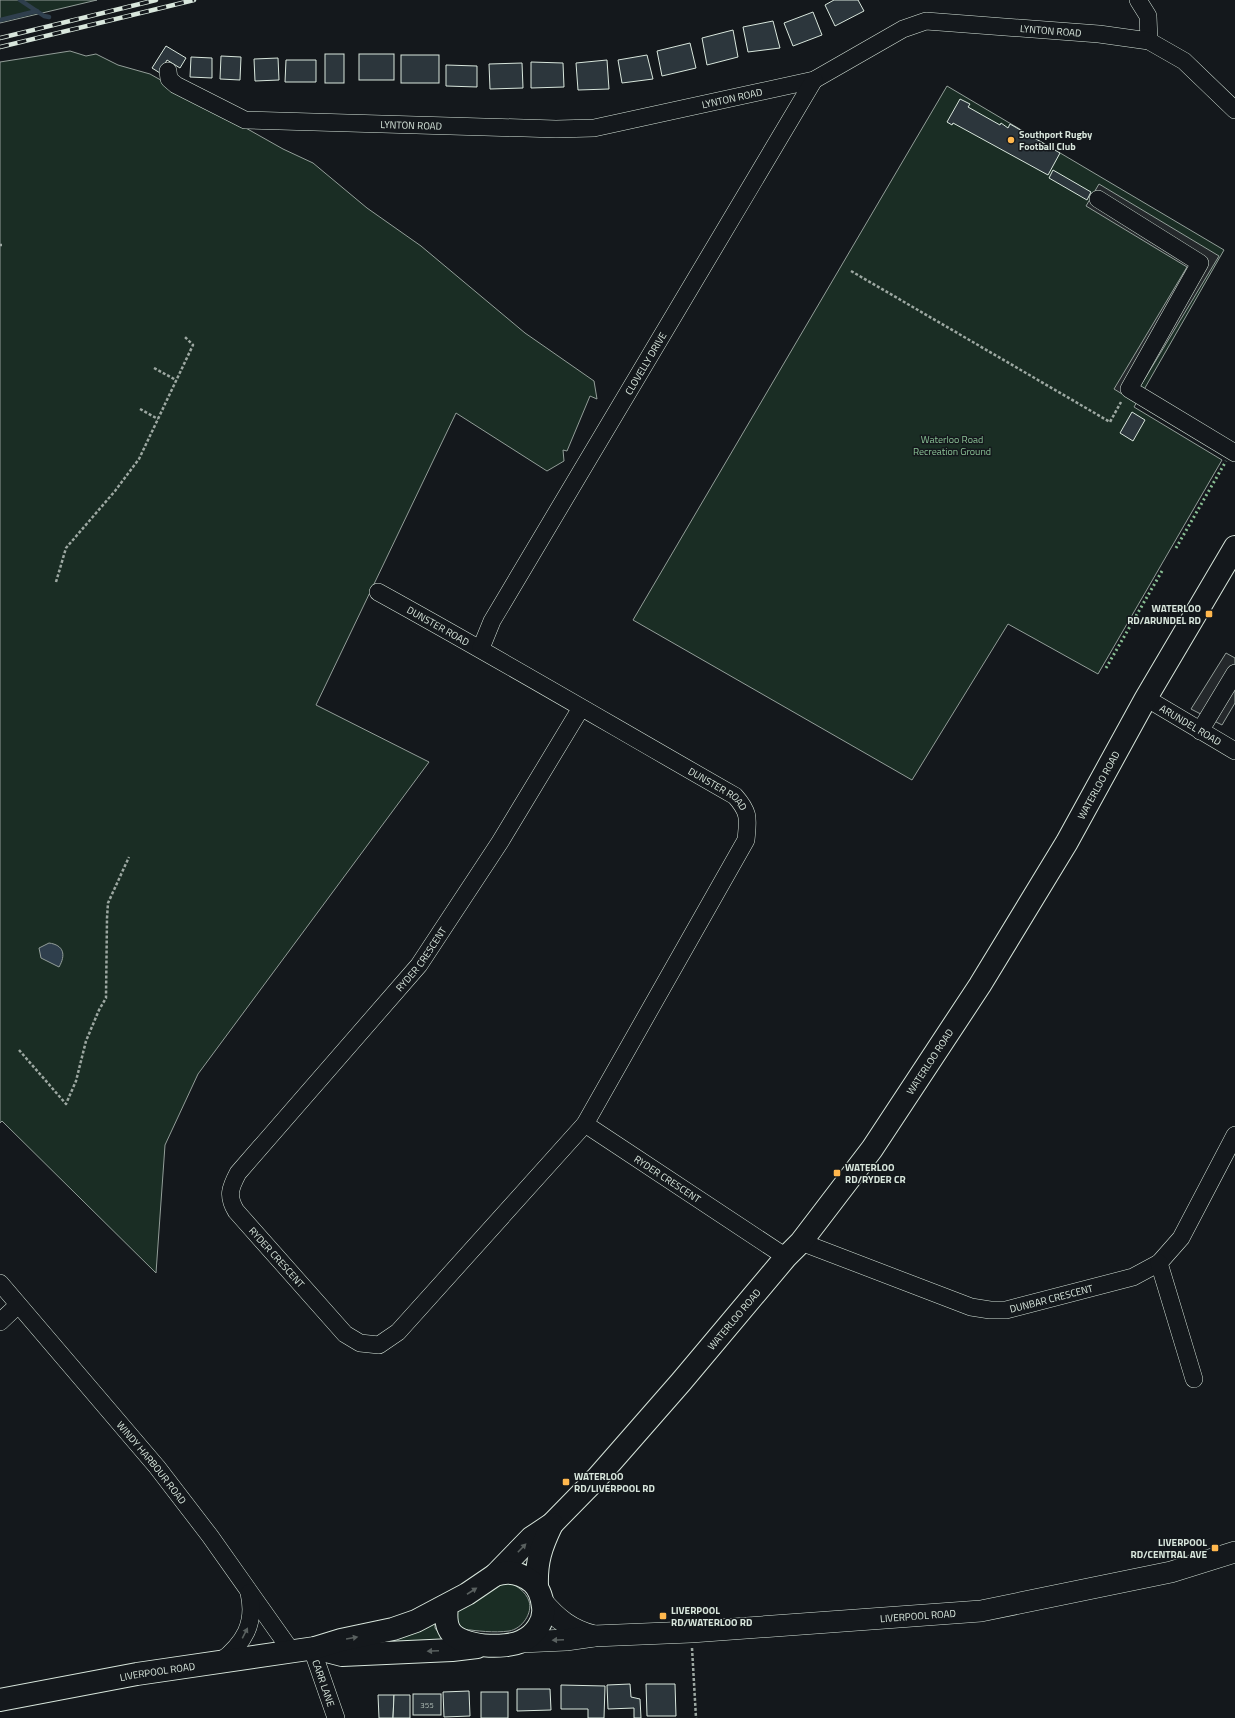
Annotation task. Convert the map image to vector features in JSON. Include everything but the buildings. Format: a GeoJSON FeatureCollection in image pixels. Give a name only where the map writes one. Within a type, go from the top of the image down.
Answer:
{"type":"FeatureCollection","features":[{"type":"Feature","properties":{"kind":"highway","name":"WATERLOO ROAD"},"geometry":{"type":"LineString","coordinates":[[495,1575],[532,1538],[552,1524],[597,1478],[681,1382],[786,1257],[801,1242],[872,1149],[980,985],[1067,842],[1146,698],[1235,547]]}},
{"type":"Feature","properties":{"kind":"highway","name":"WATERLOO ROAD"},"geometry":{"type":"LineString","coordinates":[[540,1594],[536,1568],[552,1524]]}},
{"type":"Feature","properties":{"kind":"highway"},"geometry":{"type":"LineString","coordinates":[[503,1572],[520,1574],[540,1594],[544,1611],[541,1622],[530,1636],[521,1642],[486,1646],[465,1642],[457,1638],[451,1632],[447,1624],[447,1605],[495,1575],[503,1572]]}},
{"type":"Feature","properties":{"kind":"highway","name":"LIVERPOOL ROAD"},"geometry":{"type":"LineString","coordinates":[[0,1700],[137,1674],[306,1649],[393,1629],[447,1605]]}},
{"type":"Feature","properties":{"kind":"highway","name":"LIVERPOOL ROAD"},"geometry":{"type":"LineString","coordinates":[[306,1649],[342,1655],[452,1650],[486,1646]]}},
{"type":"Feature","properties":{"kind":"main road","name":"LIVERPOOL ROAD"},"geometry":{"type":"LineString","coordinates":[[521,1642],[566,1640],[594,1636],[691,1632],[981,1611],[1171,1572],[1235,1552]]}},
{"type":"Feature","properties":{"kind":"main road","name":"LIVERPOOL ROAD"},"geometry":{"type":"LineString","coordinates":[[540,1594],[565,1624],[582,1633],[594,1636]]}},
{"type":"Feature","properties":{"kind":"street"},"geometry":{"type":"LineString","coordinates":[[1138,0],[1148,16],[1149,41]]}},
{"type":"Feature","properties":{"kind":"street","name":"LYNTON ROAD"},"geometry":{"type":"LineString","coordinates":[[168,71],[169,80],[176,85],[245,120],[556,129],[594,128],[814,80],[903,29],[926,21],[1099,34],[1149,41],[1184,61],[1235,110]]}},
{"type":"Feature","properties":{"kind":"street","name":"CLOVELLY DRIVE"},"geometry":{"type":"LineString","coordinates":[[481,648],[492,622],[814,80]]}},
{"type":"Feature","properties":{"kind":"street"},"geometry":{"type":"LineString","coordinates":[[1098,200],[1200,263],[1129,389],[1235,453]]}},
{"type":"Feature","properties":{"kind":"street","name":"DUNSTER ROAD"},"geometry":{"type":"LineString","coordinates":[[378,592],[481,648],[580,708],[735,796],[745,807],[748,822],[746,840],[585,1124]]}},
{"type":"Feature","properties":{"kind":"street"},"geometry":{"type":"LineString","coordinates":[[1200,731],[1235,673]]}},
{"type":"Feature","properties":{"kind":"street","name":"ARUNDEL ROAD"},"geometry":{"type":"LineString","coordinates":[[1146,698],[1235,751]]}},
{"type":"Feature","properties":{"kind":"street","name":"RYDER CRESCENT"},"geometry":{"type":"LineString","coordinates":[[580,708],[500,842],[419,965],[238,1173],[231,1186],[230,1202],[236,1211],[345,1334],[360,1343],[379,1345],[398,1332],[585,1124],[786,1257]]}},
{"type":"Feature","properties":{"kind":"street","name":"DUNBAR CRESCENT"},"geometry":{"type":"LineString","coordinates":[[801,1242],[971,1307],[990,1310],[1006,1310],[1133,1277],[1159,1263],[1181,1238],[1235,1135]]}},
{"type":"Feature","properties":{"kind":"street"},"geometry":{"type":"LineString","coordinates":[[1159,1263],[1194,1379]]}},
{"type":"Feature","properties":{"kind":"street","name":"WINDY HARBOUR ROAD"},"geometry":{"type":"LineString","coordinates":[[0,1283],[157,1467],[210,1536],[248,1591],[306,1649]]}},
{"type":"Feature","properties":{"kind":"street"},"geometry":{"type":"LineString","coordinates":[[0,1322],[18,1305]]}},
{"type":"Feature","properties":{"kind":"street"},"geometry":{"type":"LineString","coordinates":[[220,1662],[236,1648],[249,1625],[251,1611],[248,1591]]}},
{"type":"Feature","properties":{"kind":"street","name":"CARR LANE"},"geometry":{"type":"LineString","coordinates":[[306,1649],[336,1718]]}},
{"type":"Feature","properties":{"kind":"path"},"geometry":{"type":"LineString","coordinates":[[851,270],[1110,422],[1129,389]]}},
{"type":"Feature","properties":{"kind":"path"},"geometry":{"type":"LineString","coordinates":[[56,582],[66,548],[115,491],[139,459],[193,345],[184,336]]}},
{"type":"Feature","properties":{"kind":"path"},"geometry":{"type":"LineString","coordinates":[[154,368],[176,380]]}},
{"type":"Feature","properties":{"kind":"path"},"geometry":{"type":"LineString","coordinates":[[140,409],[158,419]]}},
{"type":"Feature","properties":{"kind":"path"},"geometry":{"type":"LineString","coordinates":[[19,1050],[66,1104],[76,1081],[86,1041],[98,1010],[106,998],[108,903],[129,857]]}},
{"type":"Feature","properties":{"kind":"path"},"geometry":{"type":"LineString","coordinates":[[691,1632],[696,1718]]}},
{"type":"Feature","properties":{"kind":"green space"},"geometry":{"type":"Polygon","coordinates":[[[0,0],[97,0],[0,23],[0,0]]]}},
{"type":"Feature","properties":{"kind":"green space"},"geometry":{"type":"Polygon","coordinates":[[[70,51],[86,56],[96,54],[118,65],[150,74],[283,149],[313,163],[367,208],[421,246],[525,333],[594,381],[597,399],[590,396],[567,451],[563,450],[564,461],[547,471],[456,413],[316,705],[429,762],[198,1074],[165,1145],[156,1273],[2,1121],[0,1123],[0,62],[70,51]]]}},
{"type":"Feature","properties":{"kind":"green space","name":"Waterloo Road Recreation Ground"},"geometry":{"type":"Polygon","coordinates":[[[947,86],[1224,250],[1134,407],[1222,460],[1098,674],[1008,624],[912,780],[633,620],[947,86]]]}},
{"type":"Feature","properties":{"kind":"green space"},"geometry":{"type":"Polygon","coordinates":[[[509,1582],[515,1585],[526,1595],[530,1606],[525,1620],[514,1630],[497,1632],[463,1629],[456,1621],[455,1615],[482,1589],[509,1582]]]}},
{"type":"Feature","properties":{"kind":"green space"},"geometry":{"type":"Polygon","coordinates":[[[435,1619],[435,1628],[447,1644],[368,1647],[435,1619]]]}},
{"type":"Feature","properties":{"kind":"shaded area"},"geometry":{"type":"Polygon","coordinates":[[[1099,184],[1219,256],[1132,400],[1114,389],[1187,267],[1086,206],[1099,184]]]}},
{"type":"Feature","properties":{"kind":"shaded area"},"geometry":{"type":"Polygon","coordinates":[[[1226,653],[1235,658],[1235,703],[1222,725],[1191,709],[1226,653]]]}},
{"type":"Feature","properties":{"kind":"water"},"geometry":{"type":"Polygon","coordinates":[[[49,943],[61,948],[63,955],[59,967],[41,958],[39,948],[49,943]]]}},
{"type":"Feature","properties":{"kind":"waterway"},"geometry":{"type":"LineString","coordinates":[[20,0],[44,16],[49,17]]}},
{"type":"Feature","properties":{"kind":"waterway"},"geometry":{"type":"LineString","coordinates":[[0,20],[37,11]]}},
{"type":"Feature","properties":{"kind":"railway"},"geometry":{"type":"LineString","coordinates":[[0,38],[156,0]]}},
{"type":"Feature","properties":{"kind":"railway"},"geometry":{"type":"LineString","coordinates":[[0,47],[194,0]]}},
{"type":"Feature","properties":{"kind":"hedge"},"geometry":{"type":"LineString","coordinates":[[1176,548],[1226,461]]}},
{"type":"Feature","properties":{"kind":"hedge"},"geometry":{"type":"LineString","coordinates":[[1106,668],[1162,571]]}},
{"type":"Feature","properties":{"kind":"place","name":"Southport Rugby Football Club"},"geometry":{"type":"Point","coordinates":[1011,140]}},
{"type":"Feature","properties":{"kind":"place","name":"WATERLOO RD/ARUNDEL RD"},"geometry":{"type":"Point","coordinates":[1209,614]}},
{"type":"Feature","properties":{"kind":"place","name":"WATERLOO RD/RYDER CR"},"geometry":{"type":"Point","coordinates":[837,1173]}},
{"type":"Feature","properties":{"kind":"place","name":"WATERLOO RD/LIVERPOOL RD"},"geometry":{"type":"Point","coordinates":[566,1482]}},
{"type":"Feature","properties":{"kind":"place","name":"LIVERPOOL RD/CENTRAL AVE"},"geometry":{"type":"Point","coordinates":[1215,1548]}},
{"type":"Feature","properties":{"kind":"place","name":"LIVERPOOL RD/WATERLOO RD"},"geometry":{"type":"Point","coordinates":[663,1616]}}]}
